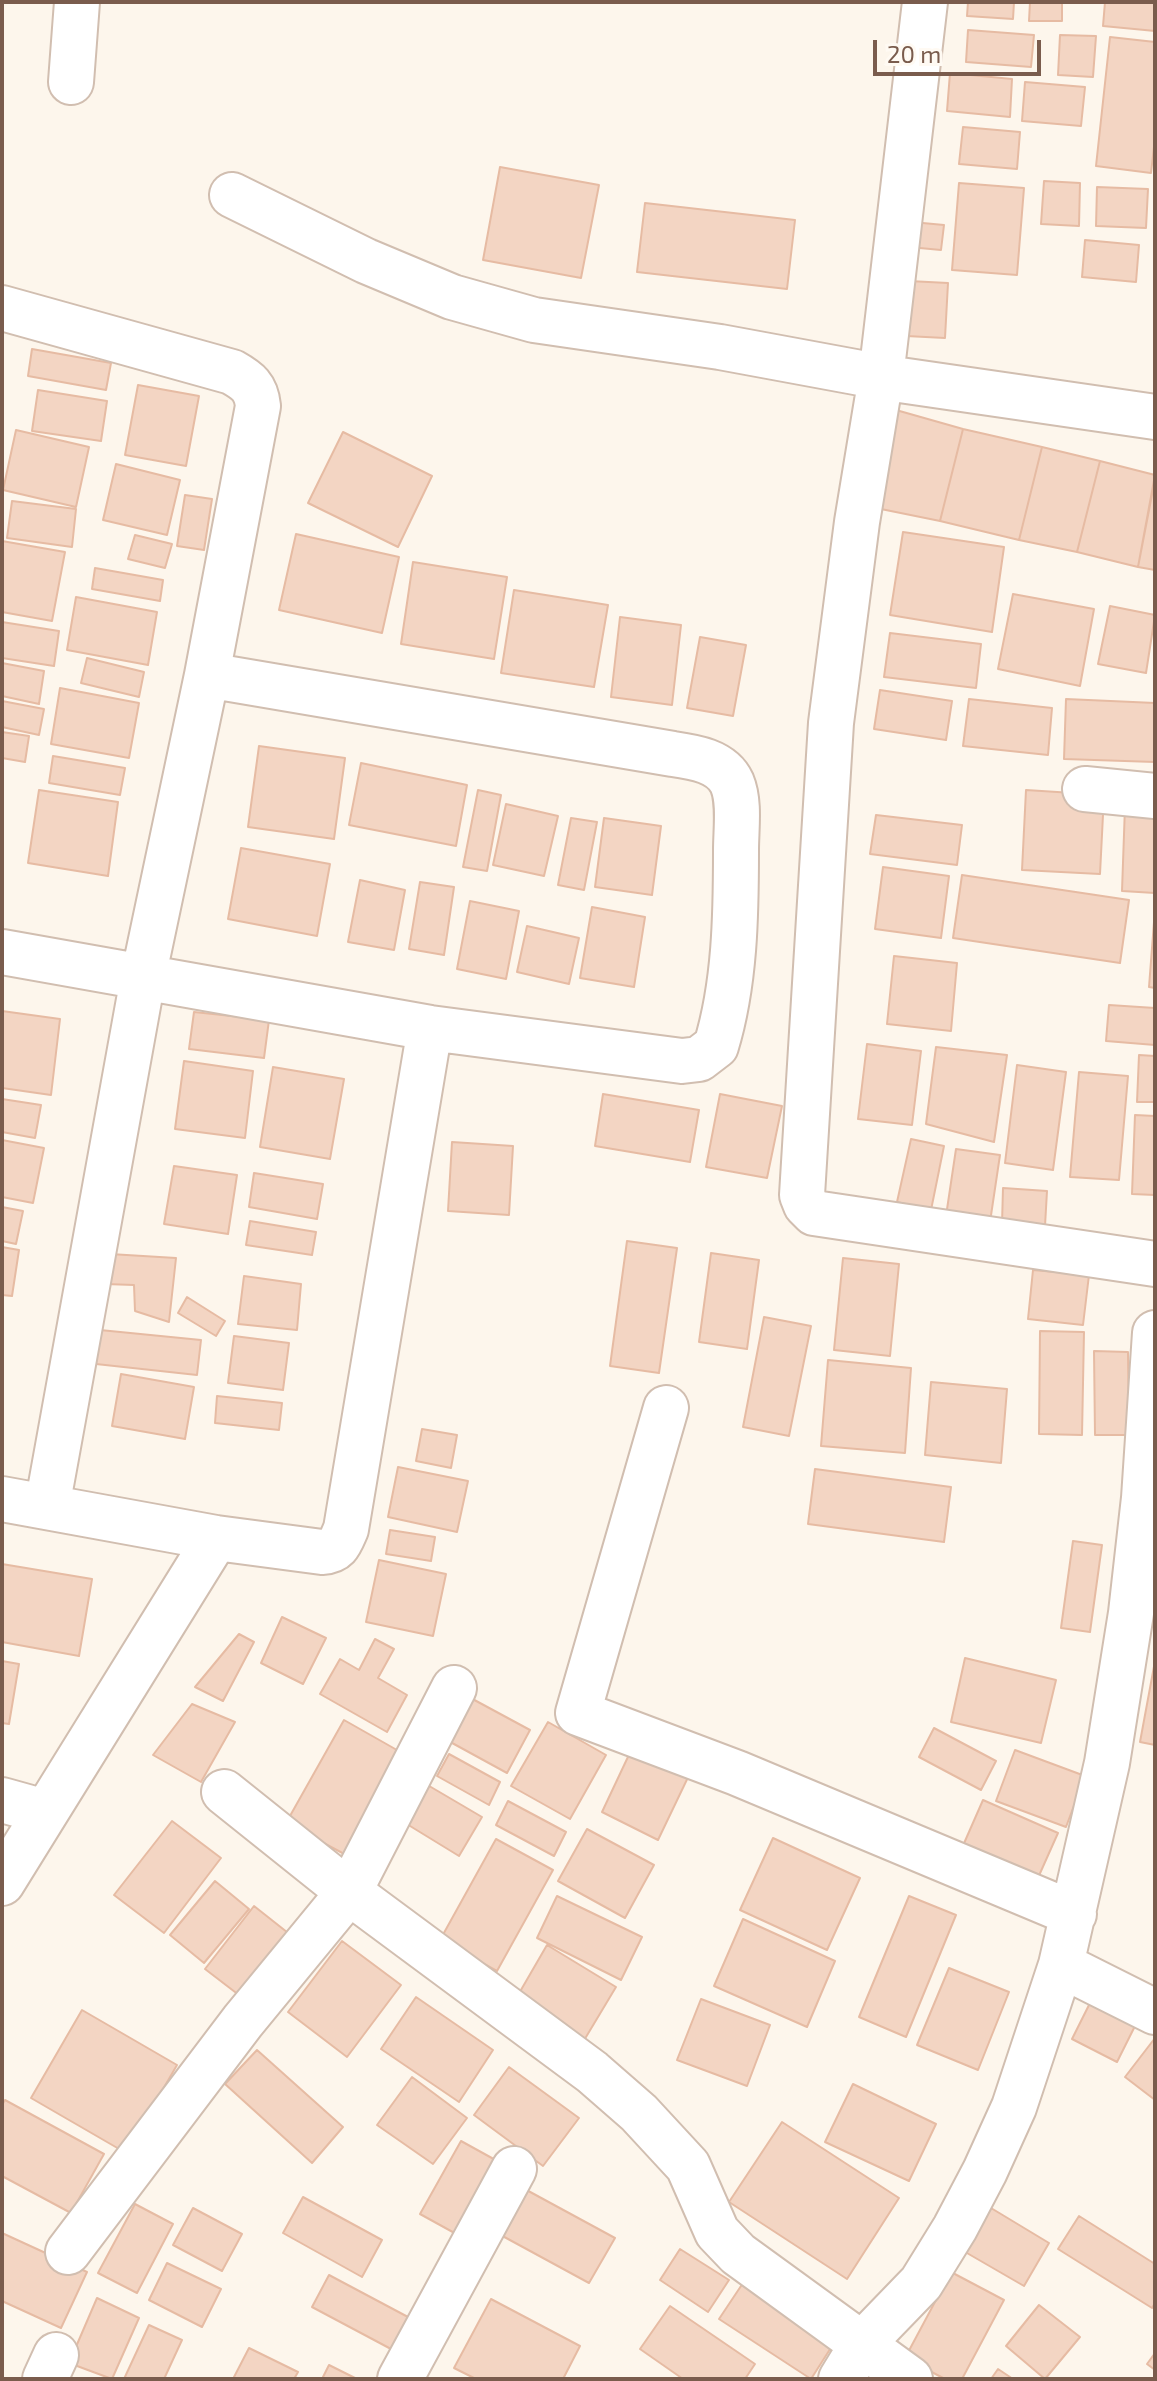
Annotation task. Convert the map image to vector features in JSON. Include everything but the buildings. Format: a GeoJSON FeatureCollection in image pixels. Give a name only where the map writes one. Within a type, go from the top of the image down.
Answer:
{"type":"FeatureCollection","features":[{"type":"Feature","properties":{"kind":"street"},"geometry":{"type":"LineString","coordinates":[[71,82],[77,2]]}},
{"type":"Feature","properties":{"kind":"street"},"geometry":{"type":"LineString","coordinates":[[925,2],[881,377],[857,522],[831,723],[802,1195],[814,1213],[1155,1264]]}},
{"type":"Feature","properties":{"kind":"street"},"geometry":{"type":"LineString","coordinates":[[232,195],[366,261],[452,297],[534,320],[720,347],[881,377],[1155,417]]}},
{"type":"Feature","properties":{"kind":"street"},"geometry":{"type":"LineString","coordinates":[[2,308],[232,372],[247,380],[256,391],[256,423],[143,978],[47,1507]]}},
{"type":"Feature","properties":{"kind":"street"},"geometry":{"type":"LineString","coordinates":[[2,952],[430,1028],[682,1061],[699,1059],[716,1046],[726,1001],[736,919],[737,808],[732,782],[719,767],[701,759],[207,675]]}},
{"type":"Feature","properties":{"kind":"street"},"geometry":{"type":"LineString","coordinates":[[1085,789],[1155,796]]}},
{"type":"Feature","properties":{"kind":"street"},"geometry":{"type":"LineString","coordinates":[[2,1499],[216,1538],[322,1552],[332,1551],[340,1545],[346,1529],[430,1028]]}},
{"type":"Feature","properties":{"kind":"street"},"geometry":{"type":"LineString","coordinates":[[852,2361],[921,2283],[979,2183],[1014,2107],[1061,1965],[1107,1763],[1131,1613],[1144,1498],[1155,1333]]}},
{"type":"Feature","properties":{"kind":"street"},"geometry":{"type":"LineString","coordinates":[[666,1408],[578,1713],[765,1785],[1074,1914]]}},
{"type":"Feature","properties":{"kind":"street"},"geometry":{"type":"LineString","coordinates":[[2,1883],[216,1538]]}},
{"type":"Feature","properties":{"kind":"street"},"geometry":{"type":"LineString","coordinates":[[68,2252],[243,2021],[349,1892],[454,1688]]}},
{"type":"Feature","properties":{"kind":"street"},"geometry":{"type":"LineString","coordinates":[[224,1792],[349,1892],[592,2072],[688,2166],[717,2232],[738,2254],[852,2361],[910,2379]]}},
{"type":"Feature","properties":{"kind":"street"},"geometry":{"type":"LineString","coordinates":[[2,1800],[45,1812]]}},
{"type":"Feature","properties":{"kind":"street"},"geometry":{"type":"LineString","coordinates":[[1061,1965],[1155,2012]]}},
{"type":"Feature","properties":{"kind":"street"},"geometry":{"type":"LineString","coordinates":[[400,2379],[514,2169]]}}]}
